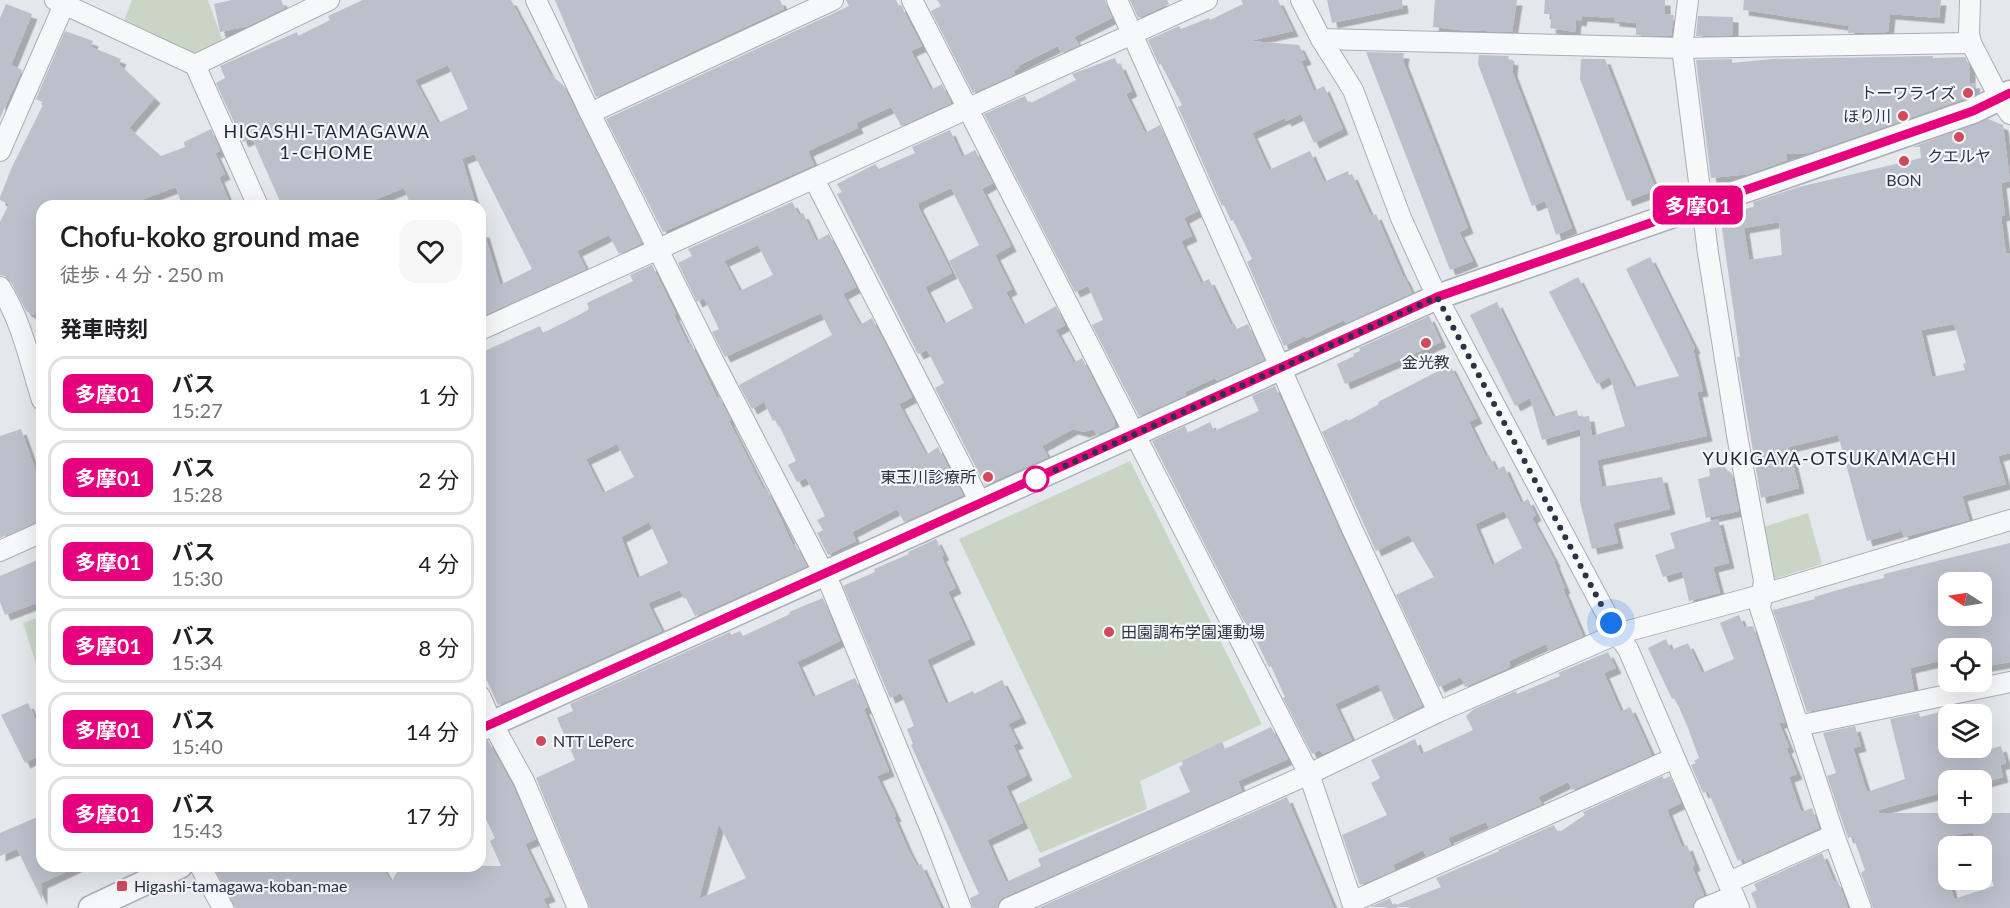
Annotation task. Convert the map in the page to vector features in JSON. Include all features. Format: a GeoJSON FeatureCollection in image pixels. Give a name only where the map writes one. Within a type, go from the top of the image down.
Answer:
{"type":"FeatureCollection","features":[{"type":"Feature","properties":{"kind":"street"},"geometry":{"type":"LineString","coordinates":[[195,65],[329,0]]}},
{"type":"Feature","properties":{"kind":"street"},"geometry":{"type":"LineString","coordinates":[[536,0],[715,364],[825,574],[961,908]]}},
{"type":"Feature","properties":{"kind":"street"},"geometry":{"type":"LineString","coordinates":[[590,113],[833,0]]}},
{"type":"Feature","properties":{"kind":"street"},"geometry":{"type":"LineString","coordinates":[[912,0],[1309,774],[1353,905],[1674,758]]}},
{"type":"Feature","properties":{"kind":"street"},"geometry":{"type":"LineString","coordinates":[[1117,0],[1353,531],[1438,712]]}},
{"type":"Feature","properties":{"kind":"street"},"geometry":{"type":"LineString","coordinates":[[486,327],[1207,0]]}},
{"type":"Feature","properties":{"kind":"street"},"geometry":{"type":"LineString","coordinates":[[1300,0],[1353,90],[1401,218],[1437,297],[1617,634],[1628,649],[1734,895]]}},
{"type":"Feature","properties":{"kind":"street"},"geometry":{"type":"LineString","coordinates":[[1688,0],[1682,48],[1702,203],[1737,435],[1764,581],[1760,608],[1834,835],[1861,908]]}},
{"type":"Feature","properties":{"kind":"street"},"geometry":{"type":"LineString","coordinates":[[578,908],[524,781],[486,726],[1437,297],[1702,203],[1973,111],[2007,102],[1971,43],[1970,0]]}},
{"type":"Feature","properties":{"kind":"street"},"geometry":{"type":"LineString","coordinates":[[0,152],[61,1],[195,65],[255,200]]}},
{"type":"Feature","properties":{"kind":"street"},"geometry":{"type":"LineString","coordinates":[[1322,39],[1682,48],[1971,43]]}},
{"type":"Feature","properties":{"kind":"street"},"geometry":{"type":"LineString","coordinates":[[814,179],[981,504]]}},
{"type":"Feature","properties":{"kind":"street"},"geometry":{"type":"LineString","coordinates":[[0,287],[9,301],[21,332],[36,381]]}},
{"type":"Feature","properties":{"kind":"street"},"geometry":{"type":"LineString","coordinates":[[1008,908],[1309,774],[1438,712],[1617,634],[1761,595],[2010,520]]}},
{"type":"Feature","properties":{"kind":"street"},"geometry":{"type":"LineString","coordinates":[[0,551],[36,535]]}},
{"type":"Feature","properties":{"kind":"street"},"geometry":{"type":"LineString","coordinates":[[1798,726],[2010,682]]}},
{"type":"Feature","properties":{"kind":"street"},"geometry":{"type":"LineString","coordinates":[[1704,908],[1734,895],[1834,835]]}},
{"type":"Feature","properties":{"kind":"street"},"geometry":{"type":"LineString","coordinates":[[91,908],[167,872]]}},
{"type":"Feature","properties":{"kind":"street"},"geometry":{"type":"LineString","coordinates":[[203,872],[223,908]]}},
{"type":"Feature","properties":{"kind":"green space"},"geometry":{"type":"Polygon","coordinates":[[[132,0],[208,0],[223,42],[192,56],[123,24],[132,0]]]}},
{"type":"Feature","properties":{"kind":"green space","name":"田園調布学園運動場"},"geometry":{"type":"Polygon","coordinates":[[[1130,461],[1262,724],[1140,781],[1147,809],[1040,853],[1018,804],[1072,777],[959,539],[1130,461]]]}},
{"type":"Feature","properties":{"kind":"green space"},"geometry":{"type":"Polygon","coordinates":[[[1808,513],[1822,564],[1771,580],[1760,528],[1808,513]]]}},
{"type":"Feature","properties":{"kind":"green space"},"geometry":{"type":"Polygon","coordinates":[[[36,618],[36,664],[23,623],[36,618]]]}},
{"type":"Feature","properties":{"kind":"building"},"geometry":{"type":"Polygon","coordinates":[[[232,0],[281,0],[285,8],[248,26],[220,32],[214,4],[232,0]]]}},
{"type":"Feature","properties":{"kind":"building"},"geometry":{"type":"Polygon","coordinates":[[[363,0],[511,0],[550,74],[563,85],[642,243],[619,254],[609,235],[577,251],[586,269],[486,314],[486,239],[500,285],[532,269],[474,154],[462,159],[474,200],[409,200],[404,188],[375,200],[279,200],[252,138],[243,142],[216,83],[225,78],[220,66],[297,32],[298,36],[330,20],[328,16],[363,0]],[[448,65],[415,80],[438,123],[468,109],[448,65]]]}},
{"type":"Feature","properties":{"kind":"building"},"geometry":{"type":"Polygon","coordinates":[[[555,0],[780,0],[784,9],[596,97],[555,0]]]}},
{"type":"Feature","properties":{"kind":"building"},"geometry":{"type":"Polygon","coordinates":[[[846,0],[896,0],[922,46],[911,51],[931,90],[942,84],[951,103],[901,126],[891,107],[856,123],[858,128],[808,151],[814,165],[663,232],[606,119],[849,6],[846,0]]]}},
{"type":"Feature","properties":{"kind":"building"},"geometry":{"type":"Polygon","coordinates":[[[937,0],[1105,0],[1112,18],[1074,37],[1079,45],[1061,53],[1058,46],[1018,66],[1019,68],[1013,71],[1015,74],[973,93],[931,11],[941,6],[937,0]]]}},
{"type":"Feature","properties":{"kind":"building"},"geometry":{"type":"Polygon","coordinates":[[[1130,0],[1167,0],[1169,4],[1138,18],[1130,0]]]}},
{"type":"Feature","properties":{"kind":"building"},"geometry":{"type":"Polygon","coordinates":[[[1241,0],[1278,0],[1293,31],[1249,41],[1299,45],[1306,59],[1301,61],[1314,91],[1324,86],[1343,129],[1314,143],[1301,114],[1286,121],[1285,118],[1252,133],[1269,170],[1310,151],[1324,182],[1348,171],[1349,175],[1352,174],[1371,216],[1376,214],[1412,293],[1346,323],[1344,320],[1284,346],[1247,262],[1252,259],[1233,220],[1231,221],[1224,205],[1222,206],[1178,107],[1182,105],[1161,64],[1159,65],[1148,40],[1179,26],[1181,29],[1209,18],[1210,20],[1243,4],[1241,0]]]}},
{"type":"Feature","properties":{"kind":"building"},"geometry":{"type":"Polygon","coordinates":[[[1327,0],[1402,0],[1403,8],[1332,23],[1327,0]]]}},
{"type":"Feature","properties":{"kind":"building"},"geometry":{"type":"Polygon","coordinates":[[[1435,0],[1517,0],[1512,32],[1433,27],[1435,0]]]}},
{"type":"Feature","properties":{"kind":"building"},"geometry":{"type":"Polygon","coordinates":[[[1545,0],[1665,0],[1665,14],[1674,15],[1671,36],[1636,35],[1636,23],[1614,21],[1614,18],[1582,16],[1581,21],[1576,20],[1575,32],[1550,28],[1552,14],[1544,14],[1545,0]]]}},
{"type":"Feature","properties":{"kind":"building"},"geometry":{"type":"Polygon","coordinates":[[[1744,0],[1941,0],[1939,18],[1890,14],[1888,32],[1848,33],[1849,26],[1743,10],[1744,0]]]}},
{"type":"Feature","properties":{"kind":"building"},"geometry":{"type":"Polygon","coordinates":[[[6,4],[32,14],[11,65],[22,70],[0,118],[0,18],[6,4]]]}},
{"type":"Feature","properties":{"kind":"building"},"geometry":{"type":"Polygon","coordinates":[[[1698,16],[1733,17],[1733,35],[1696,36],[1698,16]]]}},
{"type":"Feature","properties":{"kind":"building"},"geometry":{"type":"Polygon","coordinates":[[[65,31],[93,41],[91,47],[121,59],[119,64],[155,98],[129,128],[161,156],[185,147],[184,142],[211,129],[220,151],[215,153],[225,174],[219,177],[229,200],[180,200],[176,187],[141,200],[36,200],[36,312],[34,315],[26,311],[10,280],[0,275],[0,222],[9,204],[0,200],[0,197],[12,167],[44,103],[36,99],[65,31]]]}},
{"type":"Feature","properties":{"kind":"building"},"geometry":{"type":"Polygon","coordinates":[[[1366,52],[1404,53],[1403,61],[1468,228],[1459,232],[1473,261],[1450,270],[1366,52]]]}},
{"type":"Feature","properties":{"kind":"building"},"geometry":{"type":"Polygon","coordinates":[[[1479,55],[1509,56],[1508,59],[1513,60],[1512,71],[1572,228],[1556,235],[1545,201],[1532,206],[1478,64],[1479,55]]]}},
{"type":"Feature","properties":{"kind":"building"},"geometry":{"type":"Polygon","coordinates":[[[1933,56],[1933,58],[1965,57],[1970,67],[1970,83],[1975,83],[1972,96],[1809,153],[1786,154],[1787,160],[1749,174],[1711,178],[1696,60],[1732,59],[1732,63],[1772,59],[1933,56]]]}},
{"type":"Feature","properties":{"kind":"building"},"geometry":{"type":"Polygon","coordinates":[[[1115,58],[1132,91],[1126,94],[1145,133],[1160,125],[1198,211],[1184,218],[1192,236],[1181,241],[1201,283],[1209,279],[1231,325],[1234,323],[1237,329],[1248,324],[1264,360],[1217,381],[1215,378],[1185,392],[1186,395],[1139,416],[1092,325],[1103,320],[1088,286],[1075,292],[984,114],[1025,96],[1029,104],[1076,80],[1072,74],[1115,58]]]}},
{"type":"Feature","properties":{"kind":"building"},"geometry":{"type":"Polygon","coordinates":[[[1581,59],[1605,59],[1656,190],[1627,201],[1580,79],[1581,59]]]}},
{"type":"Feature","properties":{"kind":"building"},"geometry":{"type":"Polygon","coordinates":[[[1988,119],[2003,125],[2010,181],[2001,183],[2005,215],[2001,216],[2006,254],[2010,253],[2010,453],[1998,456],[2006,484],[1962,496],[1969,520],[1904,537],[1902,531],[1867,541],[1838,435],[1789,447],[1799,488],[1761,498],[1737,357],[1740,357],[1720,214],[1754,207],[1753,202],[1799,187],[1921,158],[1920,147],[1913,147],[1988,119]],[[1779,222],[1744,228],[1749,260],[1782,255],[1779,222]],[[1954,324],[1921,330],[1932,377],[1965,370],[1963,364],[1966,363],[1954,324]]]}},
{"type":"Feature","properties":{"kind":"building"},"geometry":{"type":"Polygon","coordinates":[[[950,130],[962,157],[975,150],[993,183],[982,189],[1011,246],[995,255],[1012,289],[1006,292],[1023,325],[1056,306],[1065,325],[1056,330],[1074,363],[1082,358],[1115,422],[1114,427],[1097,435],[1093,429],[1084,432],[1073,429],[1042,446],[1048,457],[985,485],[935,388],[944,383],[927,350],[918,354],[837,194],[842,192],[837,184],[875,164],[879,169],[915,153],[912,147],[950,130]],[[951,188],[919,203],[918,206],[952,273],[925,287],[944,324],[973,308],[949,261],[979,245],[951,188]]]}},
{"type":"Feature","properties":{"kind":"building"},"geometry":{"type":"Polygon","coordinates":[[[792,202],[799,215],[803,213],[816,241],[829,234],[856,287],[843,294],[860,325],[872,318],[912,397],[899,404],[926,455],[938,447],[963,495],[904,522],[897,509],[852,532],[856,541],[828,555],[817,533],[823,530],[817,520],[825,516],[806,478],[797,482],[788,465],[796,461],[779,425],[775,420],[773,421],[764,402],[752,409],[739,385],[832,335],[821,313],[725,357],[712,332],[719,329],[704,298],[697,302],[678,263],[692,256],[688,249],[792,202]],[[758,245],[724,261],[740,291],[773,275],[758,245]]]}},
{"type":"Feature","properties":{"kind":"building"},"geometry":{"type":"Polygon","coordinates":[[[1650,257],[1695,348],[1693,349],[1703,391],[1697,392],[1707,436],[1597,460],[1602,487],[1662,477],[1670,509],[1613,523],[1618,543],[1592,549],[1580,501],[1580,429],[1542,440],[1530,398],[1515,406],[1470,315],[1497,302],[1553,417],[1577,410],[1580,422],[1580,417],[1589,416],[1592,436],[1625,426],[1610,377],[1597,384],[1549,292],[1578,277],[1634,387],[1679,376],[1626,269],[1650,257]]]}},
{"type":"Feature","properties":{"kind":"building"},"geometry":{"type":"Polygon","coordinates":[[[652,265],[688,344],[691,343],[764,490],[767,489],[793,545],[795,544],[807,566],[695,616],[680,590],[648,603],[662,631],[498,705],[486,678],[486,350],[540,326],[543,333],[589,309],[587,303],[633,281],[630,275],[652,265]],[[617,444],[586,459],[603,493],[634,477],[617,444]],[[649,522],[621,537],[637,578],[668,563],[649,522]]]}},
{"type":"Feature","properties":{"kind":"building"},"geometry":{"type":"Polygon","coordinates":[[[1429,316],[1441,342],[1345,384],[1337,364],[1354,356],[1353,354],[1360,351],[1359,348],[1429,316]]]}},
{"type":"Feature","properties":{"kind":"building"},"geometry":{"type":"Polygon","coordinates":[[[1450,365],[1477,418],[1469,422],[1486,457],[1489,455],[1496,470],[1504,466],[1521,503],[1528,499],[1536,515],[1532,518],[1555,561],[1565,588],[1563,589],[1583,636],[1549,651],[1546,644],[1509,661],[1510,667],[1465,687],[1461,677],[1439,687],[1396,595],[1434,577],[1409,535],[1376,551],[1322,432],[1347,419],[1348,421],[1379,404],[1378,402],[1450,365]],[[1504,511],[1475,524],[1492,565],[1522,548],[1504,511]]]}},
{"type":"Feature","properties":{"kind":"building"},"geometry":{"type":"Polygon","coordinates":[[[1275,386],[1422,706],[1394,720],[1378,684],[1335,704],[1352,740],[1323,754],[1320,750],[1312,754],[1283,698],[1285,697],[1271,666],[1269,667],[1254,636],[1252,637],[1152,441],[1185,426],[1188,433],[1210,422],[1214,431],[1259,411],[1252,396],[1275,386]]]}},
{"type":"Feature","properties":{"kind":"building"},"geometry":{"type":"Polygon","coordinates":[[[21,429],[36,471],[36,523],[0,538],[0,436],[21,429]]]}},
{"type":"Feature","properties":{"kind":"building"},"geometry":{"type":"Polygon","coordinates":[[[1724,466],[1732,477],[1739,511],[1706,518],[1698,479],[1710,476],[1709,469],[1724,466]]]}},
{"type":"Feature","properties":{"kind":"building"},"geometry":{"type":"Polygon","coordinates":[[[1718,519],[1729,563],[1713,567],[1720,593],[1689,601],[1682,571],[1663,577],[1655,555],[1675,548],[1670,533],[1718,519]]]}},
{"type":"Feature","properties":{"kind":"building"},"geometry":{"type":"Polygon","coordinates":[[[936,539],[956,588],[948,592],[970,639],[927,660],[946,704],[973,691],[974,694],[1002,680],[1021,718],[1008,724],[1018,743],[1013,745],[1027,775],[1006,786],[1023,823],[987,840],[1006,882],[1041,866],[1038,859],[1190,792],[1179,767],[1183,765],[1182,761],[1222,742],[1225,749],[1271,727],[1288,759],[1238,781],[1242,791],[1004,897],[999,901],[997,908],[973,908],[970,898],[979,894],[911,745],[913,744],[907,729],[914,726],[901,693],[890,698],[843,586],[875,572],[874,569],[936,539]]]}},
{"type":"Feature","properties":{"kind":"building"},"geometry":{"type":"Polygon","coordinates":[[[2010,543],[2010,662],[1992,665],[1992,638],[1938,638],[1938,661],[1910,668],[1914,690],[1807,712],[1773,610],[1884,578],[1884,574],[2010,543]]]}},
{"type":"Feature","properties":{"kind":"building"},"geometry":{"type":"Polygon","coordinates":[[[36,561],[36,603],[5,615],[0,602],[0,576],[36,561]]]}},
{"type":"Feature","properties":{"kind":"building"},"geometry":{"type":"Polygon","coordinates":[[[823,598],[840,641],[797,662],[813,697],[855,678],[868,707],[864,709],[889,771],[877,776],[896,816],[894,817],[908,849],[917,866],[921,864],[941,908],[590,908],[536,778],[575,760],[557,718],[573,711],[570,704],[730,632],[731,635],[740,631],[743,636],[790,614],[789,612],[823,598]],[[719,824],[699,899],[746,878],[719,824]]]}},
{"type":"Feature","properties":{"kind":"building"},"geometry":{"type":"Polygon","coordinates":[[[1739,615],[1744,627],[1753,626],[1785,722],[1779,723],[1797,774],[1789,777],[1801,812],[1812,808],[1819,828],[1745,862],[1743,858],[1738,861],[1708,791],[1703,793],[1691,765],[1699,758],[1688,728],[1648,648],[1666,639],[1671,650],[1688,643],[1702,673],[1734,659],[1720,623],[1739,615]]]}},
{"type":"Feature","properties":{"kind":"building"},"geometry":{"type":"Polygon","coordinates":[[[1608,652],[1616,668],[1604,673],[1621,712],[1630,707],[1652,755],[1572,790],[1568,782],[1538,797],[1542,804],[1489,828],[1486,822],[1448,838],[1451,845],[1426,856],[1423,850],[1393,865],[1395,870],[1360,885],[1342,835],[1387,815],[1371,783],[1380,778],[1371,760],[1415,739],[1421,754],[1473,730],[1466,716],[1474,709],[1560,676],[1558,673],[1608,652]]]}},
{"type":"Feature","properties":{"kind":"building"},"geometry":{"type":"Polygon","coordinates":[[[28,703],[36,720],[36,757],[25,763],[1,715],[28,703]]]}},
{"type":"Feature","properties":{"kind":"building"},"geometry":{"type":"Polygon","coordinates":[[[1938,712],[1938,758],[1992,758],[1992,748],[2001,746],[2006,763],[2000,765],[2003,777],[1992,780],[1992,770],[1938,770],[1938,794],[1878,810],[1879,813],[1938,813],[1938,824],[1992,824],[1992,813],[2010,813],[2010,908],[1873,908],[1861,873],[1865,870],[1853,836],[1848,838],[1827,776],[1836,773],[1823,733],[1855,726],[1861,746],[1853,748],[1867,792],[1905,779],[1890,719],[1919,713],[1920,717],[1938,712]]]}},
{"type":"Feature","properties":{"kind":"building"},"geometry":{"type":"Polygon","coordinates":[[[488,741],[513,786],[536,839],[525,844],[550,896],[543,899],[548,908],[235,908],[216,872],[385,872],[391,882],[397,872],[486,872],[486,866],[501,866],[490,841],[495,838],[486,819],[486,742],[488,741]]]}},
{"type":"Feature","properties":{"kind":"building"},"geometry":{"type":"Polygon","coordinates":[[[1662,776],[1664,779],[1670,776],[1681,803],[1667,810],[1682,847],[1687,845],[1695,865],[1692,867],[1704,895],[1695,900],[1692,908],[1370,907],[1390,898],[1393,906],[1441,887],[1436,878],[1554,825],[1558,833],[1585,815],[1583,812],[1662,776]]]}},
{"type":"Feature","properties":{"kind":"building"},"geometry":{"type":"Polygon","coordinates":[[[1287,797],[1334,908],[1038,908],[1287,797]]]}},
{"type":"Feature","properties":{"kind":"building"},"geometry":{"type":"Polygon","coordinates":[[[36,818],[36,872],[65,872],[42,883],[42,900],[17,849],[0,856],[0,833],[36,818]]]}},
{"type":"Feature","properties":{"kind":"building"},"geometry":{"type":"Polygon","coordinates":[[[1822,853],[1834,882],[1838,881],[1848,908],[1757,908],[1751,893],[1757,890],[1754,884],[1822,853]]]}},
{"type":"Feature","properties":{"kind":"bus line","name":"多摩01"},"geometry":{"type":"LineString","coordinates":[[486,726],[1280,369],[1418,304],[1973,111],[2010,93]]}},
{"type":"Feature","properties":{"kind":"place","name":"トーワライズ"},"geometry":{"type":"Point","coordinates":[1968,93]}},
{"type":"Feature","properties":{"kind":"place","name":"ほり川"},"geometry":{"type":"Point","coordinates":[1903,116]}},
{"type":"Feature","properties":{"kind":"place","name":"クエルヤ"},"geometry":{"type":"Point","coordinates":[1959,137]}},
{"type":"Feature","properties":{"kind":"place","name":"BON"},"geometry":{"type":"Point","coordinates":[1904,161]}},
{"type":"Feature","properties":{"kind":"place","name":"金光教"},"geometry":{"type":"Point","coordinates":[1426,343]}},
{"type":"Feature","properties":{"kind":"place","name":"東玉川診療所"},"geometry":{"type":"Point","coordinates":[988,477]}},
{"type":"Feature","properties":{"kind":"place","name":"田園調布学園運動場"},"geometry":{"type":"Point","coordinates":[1109,632]}},
{"type":"Feature","properties":{"kind":"place","name":"NTT LePerc"},"geometry":{"type":"Point","coordinates":[541,741]}},
{"type":"Feature","properties":{"kind":"place","name":"Higashi-tamagawa-koban-mae"},"geometry":{"type":"Point","coordinates":[122,886]}},
{"type":"Feature","properties":{"kind":"district","name":"HIGASHI-TAMAGAWA 1-CHOME"},"geometry":{"type":"Point","coordinates":[327,142]}},
{"type":"Feature","properties":{"kind":"district","name":"YUKIGAYA-OTSUKAMACHI"},"geometry":{"type":"Point","coordinates":[1830,459]}},
{"type":"Feature","properties":{"kind":"route"},"geometry":{"type":"LineString","coordinates":[[1036,479],[1437,297],[1611,623]]}}]}
